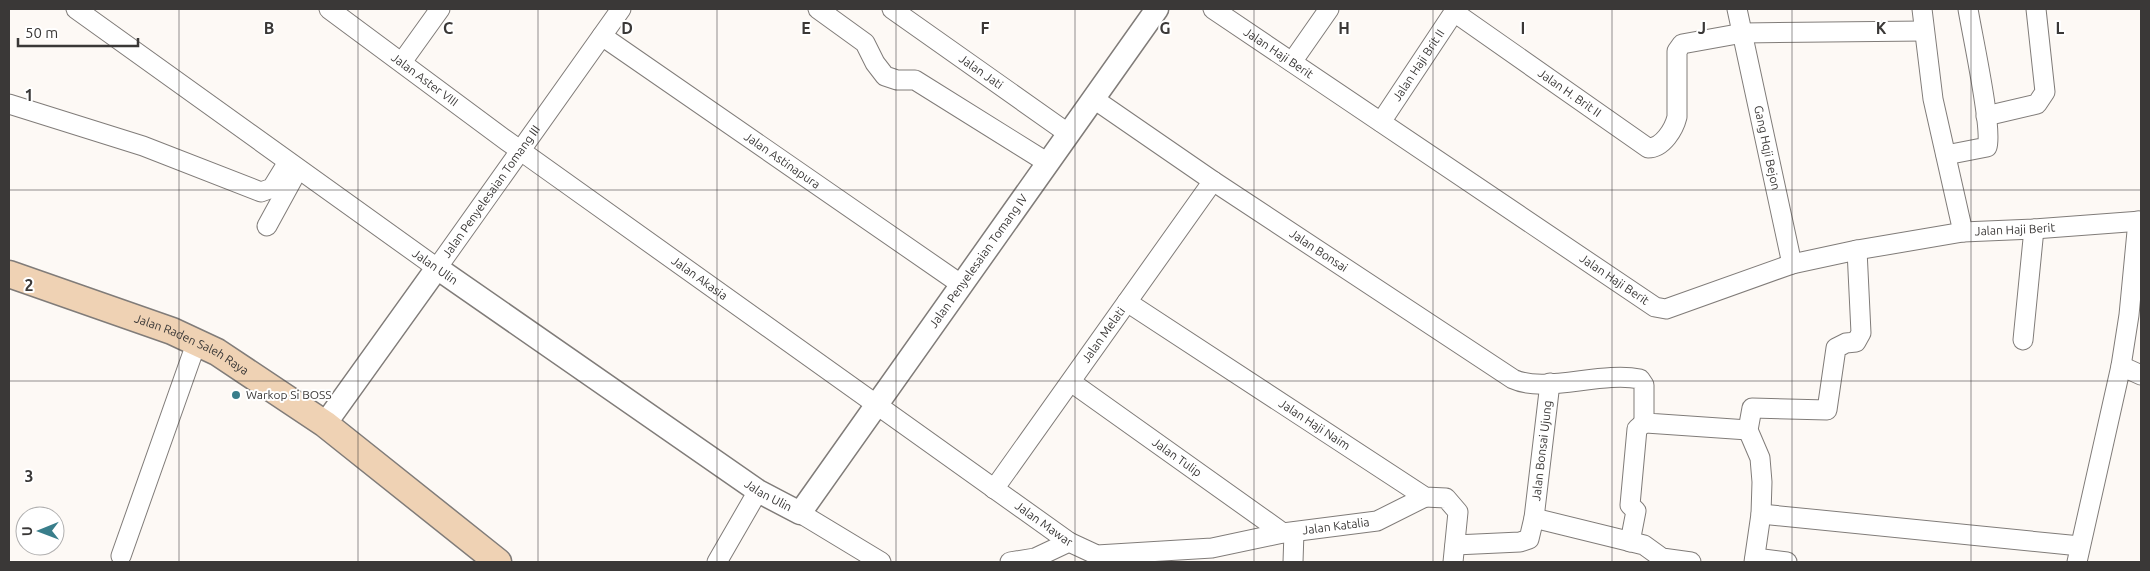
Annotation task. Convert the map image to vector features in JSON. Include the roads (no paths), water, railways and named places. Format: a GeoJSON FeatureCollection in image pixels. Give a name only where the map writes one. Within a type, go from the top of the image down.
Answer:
{"type":"FeatureCollection","features":[{"type":"Feature","properties":{"kind":"main road","name":"Jalan Raden Saleh Raya"},"geometry":{"type":"LineString","coordinates":[[10,277],[197,341],[325,424],[495,561]]}},
{"type":"Feature","properties":{"kind":"street","name":"Jalan Ulin"},"geometry":{"type":"LineString","coordinates":[[76,9],[437,268],[758,490],[800,513]]}},
{"type":"Feature","properties":{"kind":"street","name":"Jalan Aster VIII"},"geometry":{"type":"LineString","coordinates":[[329,9],[522,150]]}},
{"type":"Feature","properties":{"kind":"street"},"geometry":{"type":"LineString","coordinates":[[402,62],[440,9]]}},
{"type":"Feature","properties":{"kind":"street","name":"Jalan Penyelesaian Tomang III"},"geometry":{"type":"LineString","coordinates":[[325,424],[621,9]]}},
{"type":"Feature","properties":{"kind":"street"},"geometry":{"type":"LineString","coordinates":[[818,9],[865,43],[875,64],[886,76],[897,80],[915,80],[1048,163]]}},
{"type":"Feature","properties":{"kind":"street","name":"Jalan Jati"},"geometry":{"type":"LineString","coordinates":[[892,9],[1068,134]]}},
{"type":"Feature","properties":{"kind":"street","name":"Jalan Haji Berit"},"geometry":{"type":"LineString","coordinates":[[1213,9],[1655,307],[1666,309],[1676,307],[1792,264],[1857,250],[1963,232],[2139,221],[2135,317],[2121,366],[2078,554]]}},
{"type":"Feature","properties":{"kind":"street"},"geometry":{"type":"LineString","coordinates":[[1292,62],[1329,9]]}},
{"type":"Feature","properties":{"kind":"street","name":"Gang Hqji Bejon"},"geometry":{"type":"LineString","coordinates":[[1737,9],[1792,264]]}},
{"type":"Feature","properties":{"kind":"street"},"geometry":{"type":"LineString","coordinates":[[1922,9],[1933,99],[1963,232]]}},
{"type":"Feature","properties":{"kind":"street"},"geometry":{"type":"LineString","coordinates":[[1946,155],[1987,147],[1986,116],[1968,9]]}},
{"type":"Feature","properties":{"kind":"street","name":"Jalan H. Brit II"},"geometry":{"type":"LineString","coordinates":[[1455,10],[1648,148],[1658,146],[1675,124],[1677,116],[1679,47],[1682,44],[1743,33]]}},
{"type":"Feature","properties":{"kind":"street","name":"Jalan Haji Brit II"},"geometry":{"type":"LineString","coordinates":[[1381,122],[1455,10]]}},
{"type":"Feature","properties":{"kind":"street","name":"Jalan Penyelesaian Tomang IV"},"geometry":{"type":"LineString","coordinates":[[800,513],[1094,99],[1150,11]]}},
{"type":"Feature","properties":{"kind":"street"},"geometry":{"type":"LineString","coordinates":[[1986,116],[2029,107],[2041,100],[2045,92],[2037,18]]}},
{"type":"Feature","properties":{"kind":"street"},"geometry":{"type":"LineString","coordinates":[[1743,33],[1924,30]]}},
{"type":"Feature","properties":{"kind":"street","name":"Jalan Astinapura"},"geometry":{"type":"LineString","coordinates":[[602,36],[962,285]]}},
{"type":"Feature","properties":{"kind":"street","name":"Jalan Bonsai"},"geometry":{"type":"LineString","coordinates":[[1094,99],[1213,181],[1513,380],[1530,384],[1618,376],[1640,379],[1644,385],[1645,422]]}},
{"type":"Feature","properties":{"kind":"street"},"geometry":{"type":"LineString","coordinates":[[9,104],[143,146],[261,192],[272,188],[293,166]]}},
{"type":"Feature","properties":{"kind":"street","name":"Jalan Akasia"},"geometry":{"type":"LineString","coordinates":[[522,150],[877,405]]}},
{"type":"Feature","properties":{"kind":"street"},"geometry":{"type":"LineString","coordinates":[[266,226],[293,166]]}},
{"type":"Feature","properties":{"kind":"street","name":"Jalan Melati"},"geometry":{"type":"LineString","coordinates":[[994,489],[1213,181]]}},
{"type":"Feature","properties":{"kind":"street"},"geometry":{"type":"LineString","coordinates":[[2023,340],[2034,229]]}},
{"type":"Feature","properties":{"kind":"street"},"geometry":{"type":"LineString","coordinates":[[1787,562],[1755,560],[1761,514],[1760,458],[1748,430],[1752,408],[1827,410],[1836,348],[1846,342],[1856,342],[1861,333],[1857,250]]}},
{"type":"Feature","properties":{"kind":"street","name":"Jalan Haji Naim"},"geometry":{"type":"LineString","coordinates":[[1127,302],[1425,497],[1446,498],[1458,512],[1454,554]]}},
{"type":"Feature","properties":{"kind":"street"},"geometry":{"type":"LineString","coordinates":[[121,556],[197,341]]}},
{"type":"Feature","properties":{"kind":"street"},"geometry":{"type":"LineString","coordinates":[[2121,366],[2141,375]]}},
{"type":"Feature","properties":{"kind":"street","name":"Jalan Tulip"},"geometry":{"type":"LineString","coordinates":[[1071,382],[1289,533]]}},
{"type":"Feature","properties":{"kind":"street","name":"Jalan Bonsai Ujung"},"geometry":{"type":"LineString","coordinates":[[1454,554],[1529,539],[1534,518],[1550,382]]}},
{"type":"Feature","properties":{"kind":"street","name":"Jalan Mawar"},"geometry":{"type":"LineString","coordinates":[[877,405],[1069,542],[1097,555],[1198,549],[1240,541]]}},
{"type":"Feature","properties":{"kind":"street"},"geometry":{"type":"LineString","coordinates":[[1630,542],[1636,511],[1630,505],[1637,429],[1645,422],[1748,430]]}},
{"type":"Feature","properties":{"kind":"street"},"geometry":{"type":"LineString","coordinates":[[717,562],[758,490]]}},
{"type":"Feature","properties":{"kind":"street","name":"Jalan Katalia"},"geometry":{"type":"LineString","coordinates":[[1240,541],[1377,521],[1425,497]]}},
{"type":"Feature","properties":{"kind":"street"},"geometry":{"type":"LineString","coordinates":[[800,513],[881,562]]}},
{"type":"Feature","properties":{"kind":"street"},"geometry":{"type":"LineString","coordinates":[[1761,514],[2078,554]]}},
{"type":"Feature","properties":{"kind":"street"},"geometry":{"type":"LineString","coordinates":[[1534,518],[1644,545],[1662,558],[1691,562]]}},
{"type":"Feature","properties":{"kind":"street"},"geometry":{"type":"LineString","coordinates":[[1289,533],[1293,562]]}},
{"type":"Feature","properties":{"kind":"street"},"geometry":{"type":"LineString","coordinates":[[1010,562],[1035,558],[1069,542]]}},
{"type":"Feature","properties":{"kind":"place","name":"Warkop Si BOSS"},"geometry":{"type":"Point","coordinates":[236,395]}}]}
